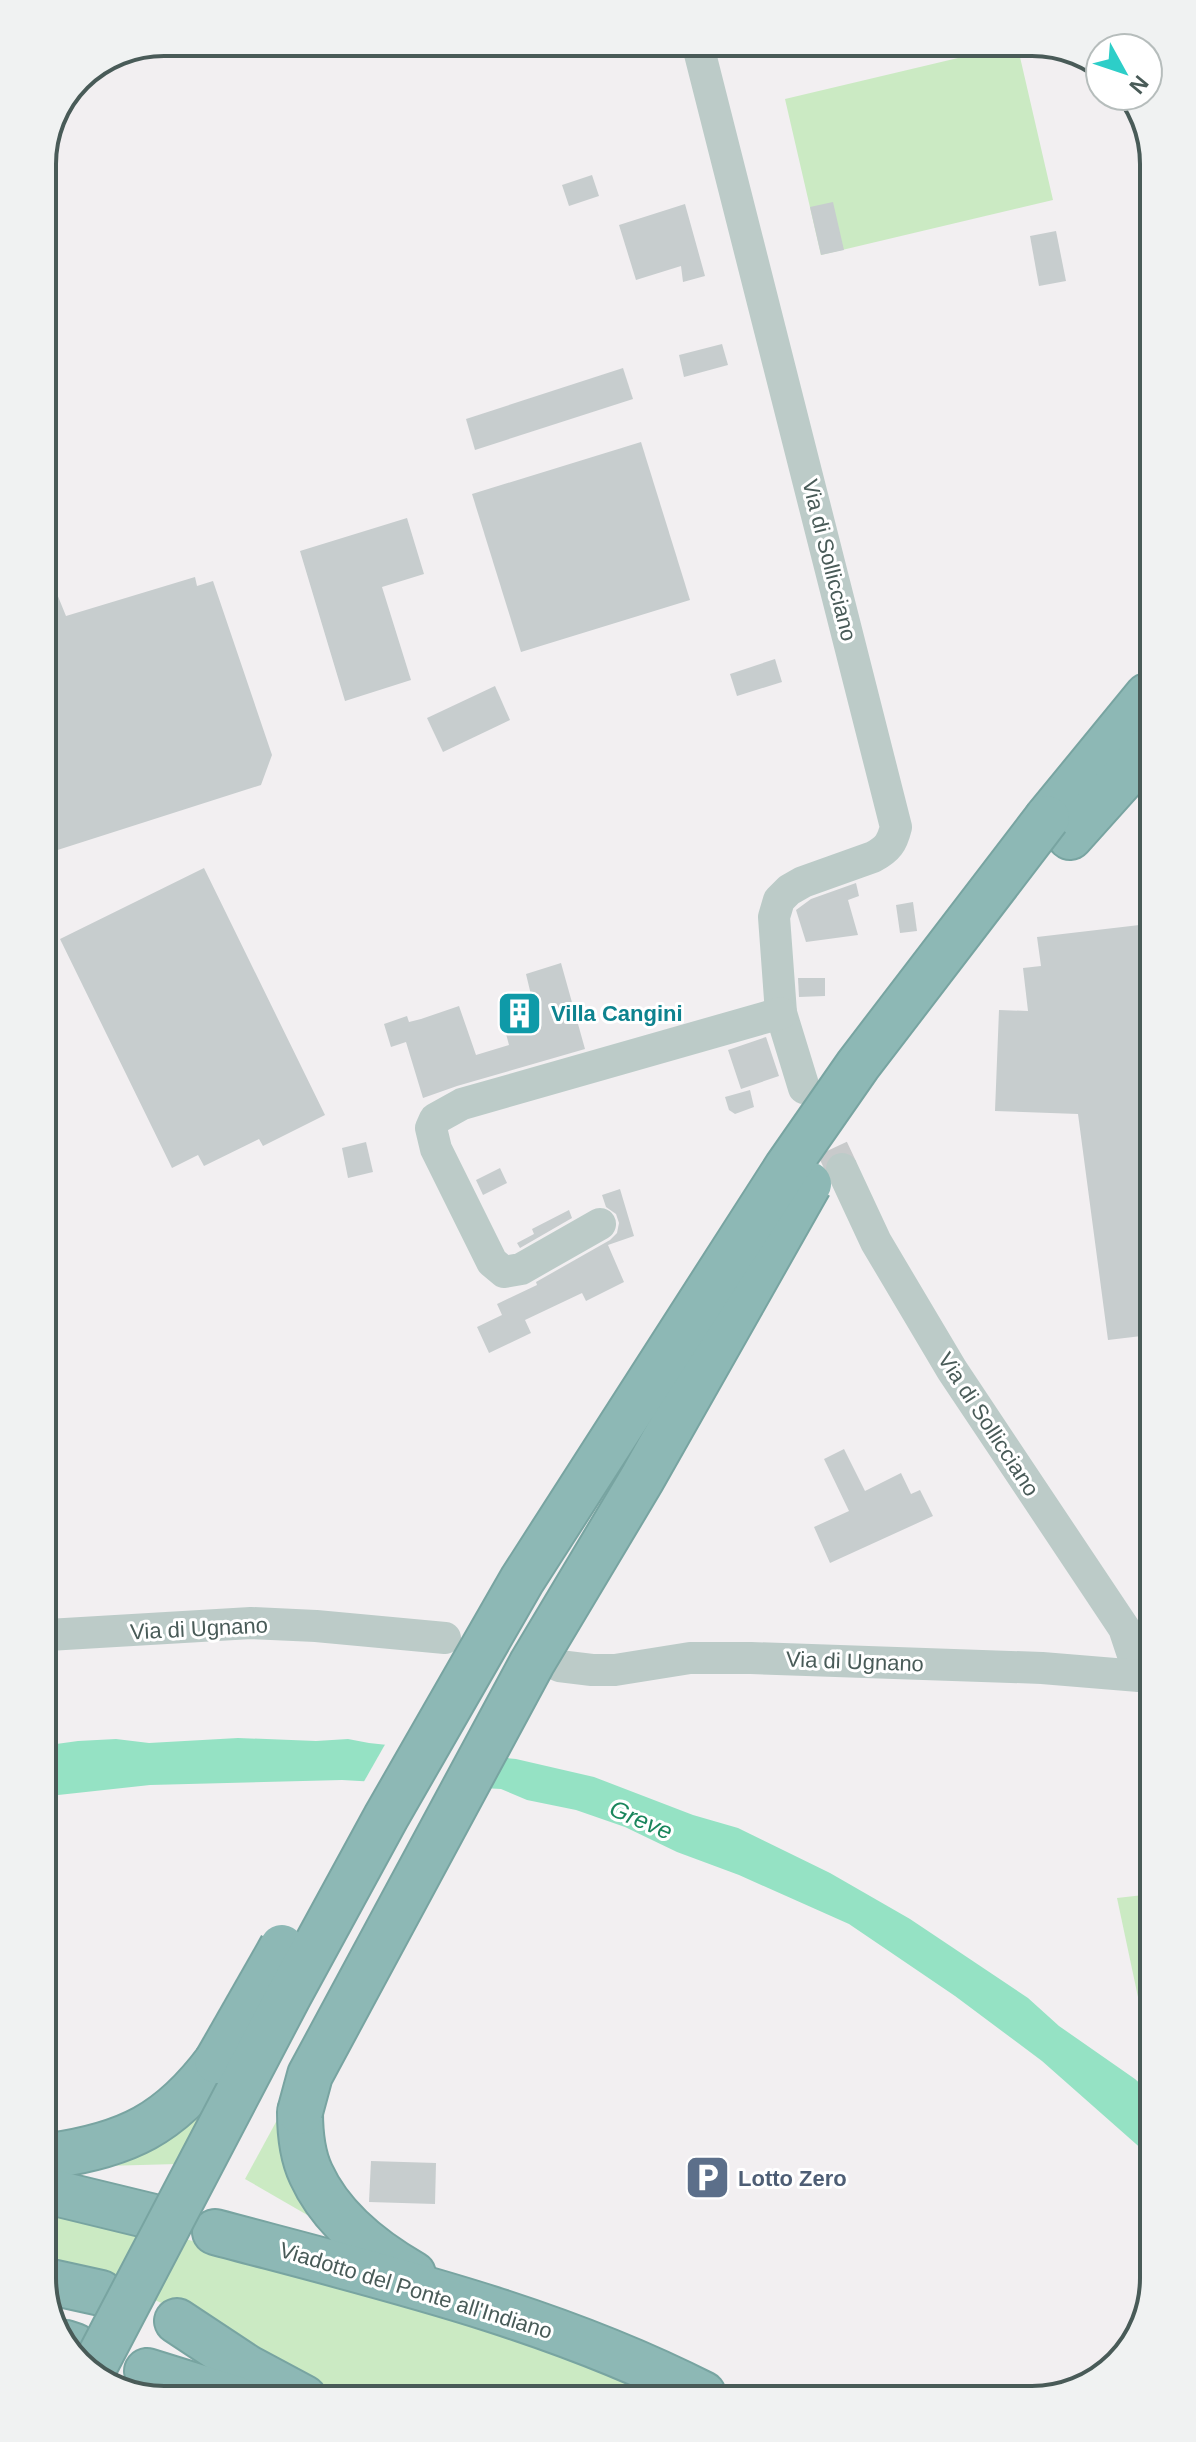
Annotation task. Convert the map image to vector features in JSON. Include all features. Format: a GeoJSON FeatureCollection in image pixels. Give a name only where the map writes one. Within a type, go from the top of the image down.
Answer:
{"type":"FeatureCollection","features":[{"type":"Feature","properties":{"kind":"highway"},"geometry":{"type":"LineString","coordinates":[[81,2347],[304,1968],[386,1817],[522,1580],[813,1173],[972,961],[1140,706]]}},
{"type":"Feature","properties":{"kind":"highway"},"geometry":{"type":"LineString","coordinates":[[1058,827],[1140,757]]}},
{"type":"Feature","properties":{"kind":"highway"},"geometry":{"type":"LineString","coordinates":[[56,2155],[99,2147],[150,2125],[185,2100],[217,2061],[406,1731],[541,1507],[813,1173]]}},
{"type":"Feature","properties":{"kind":"highway"},"geometry":{"type":"LineString","coordinates":[[450,2296],[395,2264],[354,2232],[311,2175],[303,2153],[300,2112],[310,2075],[532,1663],[642,1479],[813,1173]]}},
{"type":"Feature","properties":{"kind":"highway"},"geometry":{"type":"LineString","coordinates":[[171,2386],[131,2378],[319,1998],[415,1823],[599,1512],[813,1173]]}},
{"type":"Feature","properties":{"kind":"highway"},"geometry":{"type":"LineString","coordinates":[[56,2193],[154,2217]]}},
{"type":"Feature","properties":{"kind":"highway","name":"Viadotto del Ponte all'Indiano"},"geometry":{"type":"LineString","coordinates":[[215,2232],[450,2296],[563,2334],[686,2386]]}},
{"type":"Feature","properties":{"kind":"highway"},"geometry":{"type":"LineString","coordinates":[[56,2283],[101,2293]]}},
{"type":"Feature","properties":{"kind":"highway"},"geometry":{"type":"LineString","coordinates":[[177,2321],[248,2368],[282,2386]]}},
{"type":"Feature","properties":{"kind":"street","name":"Via di Sollicciano"},"geometry":{"type":"LineString","coordinates":[[701,56],[896,827],[893,841],[883,851],[803,882],[779,900],[774,917],[781,1013],[804,1088]]}},
{"type":"Feature","properties":{"kind":"street"},"geometry":{"type":"LineString","coordinates":[[600,1224],[521,1269],[504,1272],[492,1262],[436,1149],[431,1128],[435,1119],[462,1104],[781,1013]]}},
{"type":"Feature","properties":{"kind":"street","name":"Via di Sollicciano"},"geometry":{"type":"LineString","coordinates":[[813,1173],[876,1242],[952,1370],[1124,1628],[1140,1663]]}},
{"type":"Feature","properties":{"kind":"street","name":"Via di Ugnano"},"geometry":{"type":"LineString","coordinates":[[56,1635],[251,1623],[445,1638]]}},
{"type":"Feature","properties":{"kind":"street","name":"Via di Ugnano"},"geometry":{"type":"LineString","coordinates":[[559,1666],[606,1671],[690,1658],[751,1658],[1042,1668],[1140,1676]]}},
{"type":"Feature","properties":{"kind":"shaded area"},"geometry":{"type":"Polygon","coordinates":[[[966,56],[1020,56],[1053,200],[821,255],[785,99],[966,56]]]}},
{"type":"Feature","properties":{"kind":"shaded area"},"geometry":{"type":"Polygon","coordinates":[[[1140,1895],[1140,2007],[1117,1898],[1140,1895]]]}},
{"type":"Feature","properties":{"kind":"shaded area"},"geometry":{"type":"Polygon","coordinates":[[[228,2068],[178,2164],[66,2167],[228,2068]]]}},
{"type":"Feature","properties":{"kind":"shaded area"},"geometry":{"type":"Polygon","coordinates":[[[295,2087],[335,2231],[245,2179],[295,2087]]]}},
{"type":"Feature","properties":{"kind":"shaded area"},"geometry":{"type":"Polygon","coordinates":[[[56,2204],[331,2278],[477,2323],[642,2386],[313,2386],[175,2309],[112,2281],[56,2272],[56,2204]]]}},
{"type":"Feature","properties":{"kind":"water","name":"Greve"},"geometry":{"type":"Polygon","coordinates":[[[238,1738],[348,1739],[516,1759],[594,1777],[693,1815],[738,1828],[830,1873],[910,1919],[1028,1998],[1059,2026],[1135,2079],[1140,2083],[1140,2148],[1042,2061],[955,1996],[849,1924],[625,1827],[576,1810],[527,1800],[501,1789],[342,1780],[150,1785],[56,1795],[56,1744],[116,1739],[149,1743],[238,1738]]]}},
{"type":"Feature","properties":{"kind":"pier"},"geometry":{"type":"Polygon","coordinates":[[[387,1741],[506,1754],[485,1792],[362,1785],[387,1741]]]}},
{"type":"Feature","properties":{"kind":"building"},"geometry":{"type":"Polygon","coordinates":[[[592,175],[599,196],[569,206],[562,185],[592,175]]]}},
{"type":"Feature","properties":{"kind":"building"},"geometry":{"type":"Polygon","coordinates":[[[833,202],[844,250],[821,255],[810,207],[833,202]]]}},
{"type":"Feature","properties":{"kind":"building"},"geometry":{"type":"Polygon","coordinates":[[[685,204],[705,276],[683,282],[681,266],[636,280],[619,225],[685,204]]]}},
{"type":"Feature","properties":{"kind":"building"},"geometry":{"type":"Polygon","coordinates":[[[1056,231],[1066,281],[1039,286],[1030,236],[1056,231]]]}},
{"type":"Feature","properties":{"kind":"building"},"geometry":{"type":"Polygon","coordinates":[[[722,344],[728,365],[684,377],[679,355],[722,344]]]}},
{"type":"Feature","properties":{"kind":"building"},"geometry":{"type":"Polygon","coordinates":[[[623,368],[633,399],[475,450],[466,419],[623,368]]]}},
{"type":"Feature","properties":{"kind":"building"},"geometry":{"type":"Polygon","coordinates":[[[641,442],[690,600],[521,652],[472,494],[641,442]]]}},
{"type":"Feature","properties":{"kind":"building"},"geometry":{"type":"Polygon","coordinates":[[[407,518],[424,574],[382,587],[411,680],[345,701],[300,551],[407,518]]]}},
{"type":"Feature","properties":{"kind":"building"},"geometry":{"type":"Polygon","coordinates":[[[195,577],[197,586],[213,581],[272,755],[261,785],[56,850],[56,591],[66,616],[195,577]]]}},
{"type":"Feature","properties":{"kind":"building"},"geometry":{"type":"Polygon","coordinates":[[[775,659],[782,682],[737,696],[730,674],[775,659]]]}},
{"type":"Feature","properties":{"kind":"building"},"geometry":{"type":"Polygon","coordinates":[[[495,686],[510,720],[443,752],[427,718],[495,686]]]}},
{"type":"Feature","properties":{"kind":"building"},"geometry":{"type":"Polygon","coordinates":[[[204,868],[325,1115],[263,1146],[259,1139],[204,1166],[198,1155],[172,1168],[60,939],[204,868]]]}},
{"type":"Feature","properties":{"kind":"building"},"geometry":{"type":"Polygon","coordinates":[[[856,883],[859,896],[848,900],[858,935],[806,942],[796,910],[811,899],[856,883]]]}},
{"type":"Feature","properties":{"kind":"building"},"geometry":{"type":"Polygon","coordinates":[[[913,902],[917,931],[900,933],[896,905],[913,902]]]}},
{"type":"Feature","properties":{"kind":"building"},"geometry":{"type":"Polygon","coordinates":[[[1140,925],[1140,1336],[1108,1340],[1078,1114],[995,1111],[999,1010],[1028,1011],[1023,968],[1041,966],[1037,937],[1140,925]]]}},
{"type":"Feature","properties":{"kind":"building"},"geometry":{"type":"Polygon","coordinates":[[[561,963],[585,1049],[423,1098],[406,1042],[391,1047],[384,1024],[407,1016],[409,1022],[459,1006],[476,1055],[509,1045],[498,1004],[531,995],[526,974],[561,963]]]}},
{"type":"Feature","properties":{"kind":"building"},"geometry":{"type":"Polygon","coordinates":[[[798,978],[825,978],[825,996],[799,997],[798,978]]]}},
{"type":"Feature","properties":{"kind":"building"},"geometry":{"type":"Polygon","coordinates":[[[766,1037],[779,1076],[741,1089],[728,1050],[766,1037]]]}},
{"type":"Feature","properties":{"kind":"building"},"geometry":{"type":"Polygon","coordinates":[[[750,1090],[754,1107],[735,1114],[729,1110],[725,1097],[750,1090]]]}},
{"type":"Feature","properties":{"kind":"building"},"geometry":{"type":"Polygon","coordinates":[[[366,1142],[373,1172],[348,1178],[342,1148],[366,1142]]]}},
{"type":"Feature","properties":{"kind":"building"},"geometry":{"type":"Polygon","coordinates":[[[500,1168],[507,1183],[483,1195],[476,1180],[500,1168]]]}},
{"type":"Feature","properties":{"kind":"building"},"geometry":{"type":"Polygon","coordinates":[[[620,1189],[634,1236],[608,1245],[624,1282],[586,1301],[582,1293],[525,1320],[531,1333],[489,1353],[477,1327],[502,1315],[497,1304],[537,1285],[536,1282],[610,1240],[617,1233],[619,1223],[616,1214],[606,1207],[602,1195],[620,1189]]]}},
{"type":"Feature","properties":{"kind":"building"},"geometry":{"type":"Polygon","coordinates":[[[569,1210],[572,1218],[520,1248],[517,1243],[534,1234],[532,1229],[569,1210]]]}},
{"type":"Feature","properties":{"kind":"building"},"geometry":{"type":"Polygon","coordinates":[[[844,1449],[865,1491],[901,1473],[911,1494],[920,1490],[933,1516],[830,1563],[814,1527],[849,1511],[824,1459],[844,1449]]]}},
{"type":"Feature","properties":{"kind":"building"},"geometry":{"type":"Polygon","coordinates":[[[371,2161],[436,2163],[435,2204],[369,2202],[371,2161]]]}},
{"type":"Feature","properties":{"kind":"tunnel"},"geometry":{"type":"LineString","coordinates":[[812,1105],[842,1169]]}},
{"type":"Feature","properties":{"kind":"place","name":"Villa Cangini"},"geometry":{"type":"Point","coordinates":[520,1013]}},
{"type":"Feature","properties":{"kind":"place","name":"Lotto Zero"},"geometry":{"type":"Point","coordinates":[707,2178]}}]}
